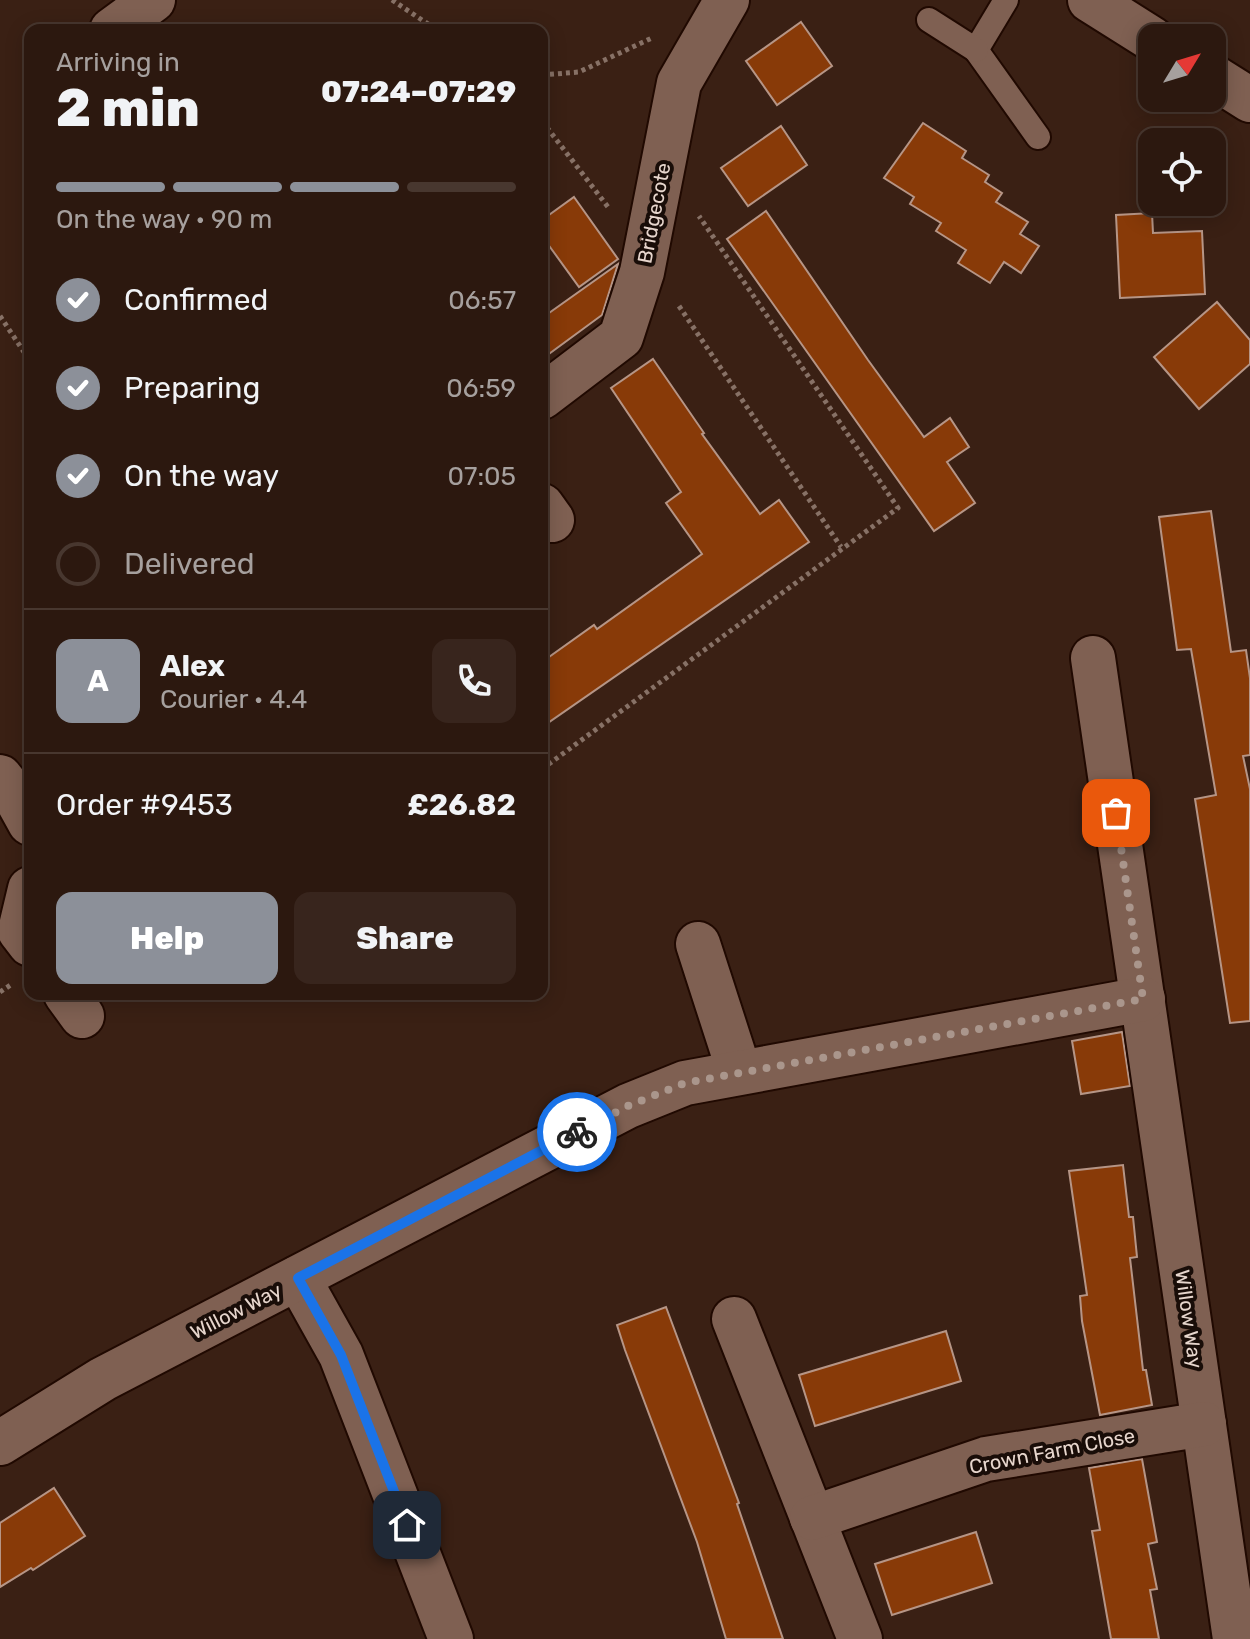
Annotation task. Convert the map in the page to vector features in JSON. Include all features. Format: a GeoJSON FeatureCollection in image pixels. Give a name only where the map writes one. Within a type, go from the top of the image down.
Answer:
{"type":"FeatureCollection","features":[{"type":"Feature","properties":{"kind":"street"},"geometry":{"type":"LineString","coordinates":[[120,24],[153,0]]}},
{"type":"Feature","properties":{"kind":"street"},"geometry":{"type":"LineString","coordinates":[[1090,0],[1138,30]]}},
{"type":"Feature","properties":{"kind":"street","name":"Bridgecote"},"geometry":{"type":"LineString","coordinates":[[548,392],[621,337],[646,255],[679,83],[719,15]]}},
{"type":"Feature","properties":{"kind":"street"},"geometry":{"type":"LineString","coordinates":[[1226,85],[1250,100]]}},
{"type":"Feature","properties":{"kind":"street","name":"Willow Way"},"geometry":{"type":"LineString","coordinates":[[1093,658],[1235,1639]]}},
{"type":"Feature","properties":{"kind":"street"},"geometry":{"type":"LineString","coordinates":[[24,914],[20,931],[24,936]]}},
{"type":"Feature","properties":{"kind":"street"},"geometry":{"type":"LineString","coordinates":[[698,944],[739,1071]]}},
{"type":"Feature","properties":{"kind":"street","name":"Willow Way"},"geometry":{"type":"LineString","coordinates":[[0,1443],[103,1379],[628,1106],[685,1083],[1143,999]]}},
{"type":"Feature","properties":{"kind":"street"},"geometry":{"type":"LineString","coordinates":[[298,1278],[341,1355],[451,1639]]}},
{"type":"Feature","properties":{"kind":"street"},"geometry":{"type":"LineString","coordinates":[[734,1319],[860,1639]]}},
{"type":"Feature","properties":{"kind":"street","name":"Crown Farm Close"},"geometry":{"type":"LineString","coordinates":[[812,1518],[986,1459],[1204,1424]]}},
{"type":"Feature","properties":{"kind":"lane"},"geometry":{"type":"LineString","coordinates":[[976,50],[1006,0]]}},
{"type":"Feature","properties":{"kind":"lane"},"geometry":{"type":"LineString","coordinates":[[929,20],[976,50],[1038,137]]}},
{"type":"Feature","properties":{"kind":"path"},"geometry":{"type":"LineString","coordinates":[[392,0],[428,24]]}},
{"type":"Feature","properties":{"kind":"path"},"geometry":{"type":"LineString","coordinates":[[548,75],[579,72],[648,38],[719,15]]}},
{"type":"Feature","properties":{"kind":"path"},"geometry":{"type":"LineString","coordinates":[[548,129],[646,255],[841,547]]}},
{"type":"Feature","properties":{"kind":"path"},"geometry":{"type":"LineString","coordinates":[[548,765],[898,508],[664,163]]}},
{"type":"Feature","properties":{"kind":"path"},"geometry":{"type":"LineString","coordinates":[[0,316],[24,352]]}},
{"type":"Feature","properties":{"kind":"building"},"geometry":{"type":"Polygon","coordinates":[[[801,22],[832,66],[777,105],[746,61],[801,22]]]}},
{"type":"Feature","properties":{"kind":"building"},"geometry":{"type":"Polygon","coordinates":[[[923,123],[966,151],[962,158],[989,175],[985,182],[1002,193],[996,202],[1028,222],[1020,234],[1039,246],[1021,273],[1004,262],[990,283],[958,263],[966,250],[936,231],[941,223],[910,204],[914,197],[884,178],[923,123]]]}},
{"type":"Feature","properties":{"kind":"building"},"geometry":{"type":"Polygon","coordinates":[[[781,126],[807,165],[748,206],[721,168],[781,126]]]}},
{"type":"Feature","properties":{"kind":"building"},"geometry":{"type":"Polygon","coordinates":[[[574,197],[618,259],[579,287],[548,244],[548,216],[574,197]]]}},
{"type":"Feature","properties":{"kind":"building"},"geometry":{"type":"Polygon","coordinates":[[[766,211],[924,437],[950,418],[969,447],[947,462],[975,503],[934,531],[727,239],[766,211]]]}},
{"type":"Feature","properties":{"kind":"building"},"geometry":{"type":"Polygon","coordinates":[[[1116,215],[1152,216],[1153,233],[1202,231],[1205,294],[1120,298],[1116,215]]]}},
{"type":"Feature","properties":{"kind":"building"},"geometry":{"type":"Polygon","coordinates":[[[618,264],[602,315],[548,355],[548,314],[618,264]]]}},
{"type":"Feature","properties":{"kind":"building"},"geometry":{"type":"Polygon","coordinates":[[[1217,302],[1250,340],[1250,364],[1199,409],[1154,357],[1217,302]]]}},
{"type":"Feature","properties":{"kind":"building"},"geometry":{"type":"Polygon","coordinates":[[[653,359],[760,514],[779,500],[809,542],[548,723],[548,658],[594,625],[597,629],[702,554],[666,503],[681,492],[611,388],[653,359]]]}},
{"type":"Feature","properties":{"kind":"building"},"geometry":{"type":"Polygon","coordinates":[[[1211,511],[1231,652],[1246,650],[1250,678],[1250,755],[1243,756],[1250,789],[1250,1021],[1230,1023],[1195,799],[1216,795],[1191,649],[1177,650],[1159,517],[1211,511]]]}},
{"type":"Feature","properties":{"kind":"building"},"geometry":{"type":"Polygon","coordinates":[[[1122,1032],[1130,1086],[1081,1094],[1072,1041],[1122,1032]]]}},
{"type":"Feature","properties":{"kind":"building"},"geometry":{"type":"Polygon","coordinates":[[[1123,1165],[1137,1257],[1130,1258],[1143,1370],[1146,1370],[1152,1405],[1100,1415],[1082,1321],[1080,1296],[1087,1295],[1069,1171],[1123,1165]]]}},
{"type":"Feature","properties":{"kind":"building"},"geometry":{"type":"Polygon","coordinates":[[[666,1307],[739,1503],[783,1639],[726,1639],[697,1542],[617,1325],[666,1307]]]}},
{"type":"Feature","properties":{"kind":"building"},"geometry":{"type":"Polygon","coordinates":[[[946,1331],[961,1381],[815,1426],[799,1375],[946,1331]]]}},
{"type":"Feature","properties":{"kind":"building"},"geometry":{"type":"Polygon","coordinates":[[[1142,1459],[1157,1542],[1148,1544],[1157,1589],[1150,1590],[1159,1639],[1111,1639],[1092,1531],[1100,1530],[1089,1468],[1142,1459]]]}},
{"type":"Feature","properties":{"kind":"building"},"geometry":{"type":"Polygon","coordinates":[[[54,1488],[85,1536],[33,1570],[31,1568],[0,1587],[0,1523],[54,1488]]]}},
{"type":"Feature","properties":{"kind":"building"},"geometry":{"type":"Polygon","coordinates":[[[976,1532],[992,1583],[892,1615],[875,1564],[976,1532]]]}},
{"type":"Feature","properties":{"kind":"way so far"},"geometry":{"type":"LineString","coordinates":[[577,1132],[628,1106],[685,1083],[1143,999],[1116,813]]}},
{"type":"Feature","properties":{"kind":"route"},"geometry":{"type":"LineString","coordinates":[[407,1525],[341,1355],[298,1278],[577,1132]]}}]}
